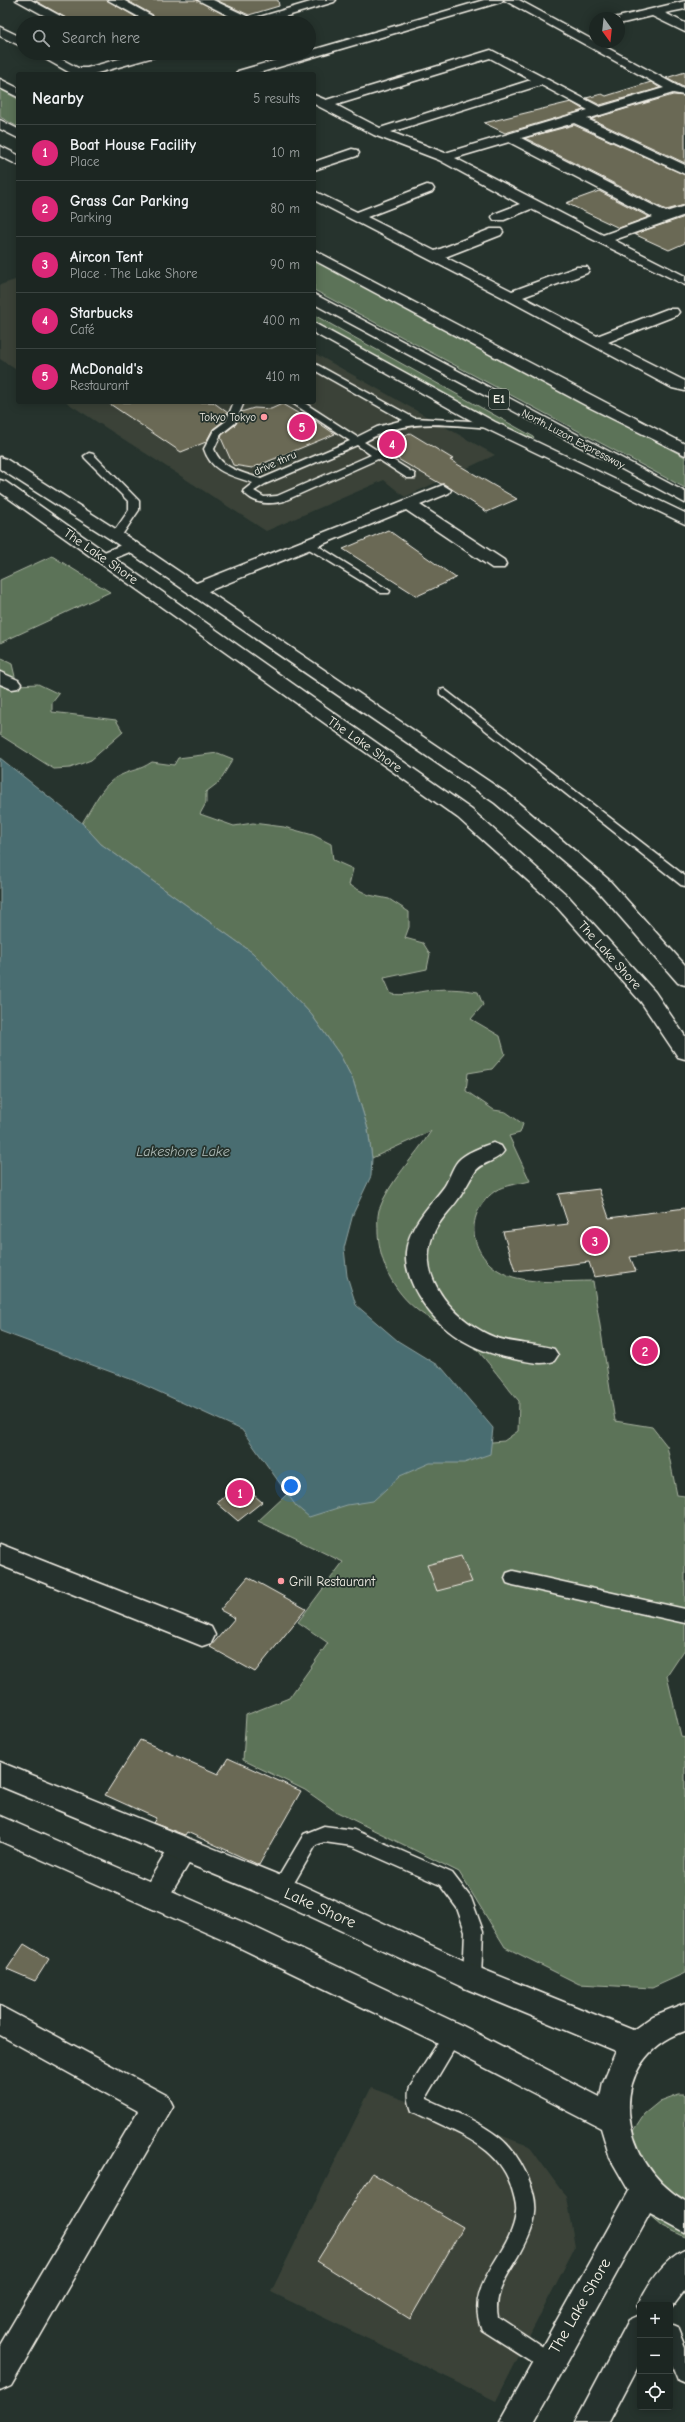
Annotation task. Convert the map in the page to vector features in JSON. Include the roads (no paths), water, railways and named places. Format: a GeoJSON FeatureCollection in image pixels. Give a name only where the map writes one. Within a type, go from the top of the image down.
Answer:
{"type":"FeatureCollection","features":[{"type":"Feature","properties":{"kind":"main road"},"geometry":{"type":"LineString","coordinates":[[22,0],[53,16]]}},
{"type":"Feature","properties":{"kind":"main road"},"geometry":{"type":"LineString","coordinates":[[114,0],[146,16]]}},
{"type":"Feature","properties":{"kind":"main road"},"geometry":{"type":"LineString","coordinates":[[204,0],[237,16]]}},
{"type":"Feature","properties":{"kind":"main road"},"geometry":{"type":"LineString","coordinates":[[298,0],[311,6]]}},
{"type":"Feature","properties":{"kind":"main road"},"geometry":{"type":"LineString","coordinates":[[276,16],[330,0]]}},
{"type":"Feature","properties":{"kind":"main road"},"geometry":{"type":"LineString","coordinates":[[316,51],[497,0]]}},
{"type":"Feature","properties":{"kind":"main road"},"geometry":{"type":"LineString","coordinates":[[510,0],[572,32],[679,92]]}},
{"type":"Feature","properties":{"kind":"main road"},"geometry":{"type":"LineString","coordinates":[[625,19],[685,5]]}},
{"type":"Feature","properties":{"kind":"main road"},"geometry":{"type":"LineString","coordinates":[[653,12],[685,28]]}},
{"type":"Feature","properties":{"kind":"main road"},"geometry":{"type":"LineString","coordinates":[[572,32],[588,29]]}},
{"type":"Feature","properties":{"kind":"main road"},"geometry":{"type":"LineString","coordinates":[[0,31],[16,40]]}},
{"type":"Feature","properties":{"kind":"main road"},"geometry":{"type":"LineString","coordinates":[[320,102],[491,54],[597,110]]}},
{"type":"Feature","properties":{"kind":"main road"},"geometry":{"type":"LineString","coordinates":[[54,60],[75,71],[87,72],[129,60]]}},
{"type":"Feature","properties":{"kind":"main road"},"geometry":{"type":"LineString","coordinates":[[249,72],[288,60]]}},
{"type":"Feature","properties":{"kind":"main road"},"geometry":{"type":"LineString","coordinates":[[293,72],[306,60]]}},
{"type":"Feature","properties":{"kind":"main road"},"geometry":{"type":"LineString","coordinates":[[379,132],[541,81]]}},
{"type":"Feature","properties":{"kind":"main road"},"geometry":{"type":"LineString","coordinates":[[0,83],[16,92]]}},
{"type":"Feature","properties":{"kind":"main road"},"geometry":{"type":"LineString","coordinates":[[444,157],[597,110],[679,92]]}},
{"type":"Feature","properties":{"kind":"main road"},"geometry":{"type":"LineString","coordinates":[[320,102],[379,132],[444,157],[531,204],[666,273],[685,281]]}},
{"type":"Feature","properties":{"kind":"main road"},"geometry":{"type":"LineString","coordinates":[[575,118],[685,170]]}},
{"type":"Feature","properties":{"kind":"main road"},"geometry":{"type":"LineString","coordinates":[[0,124],[16,133]]}},
{"type":"Feature","properties":{"kind":"main road"},"geometry":{"type":"LineString","coordinates":[[509,137],[664,216]]}},
{"type":"Feature","properties":{"kind":"main road"},"geometry":{"type":"LineString","coordinates":[[0,150],[16,160]]}},
{"type":"Feature","properties":{"kind":"main road"},"geometry":{"type":"LineString","coordinates":[[316,165],[352,153]]}},
{"type":"Feature","properties":{"kind":"main road"},"geometry":{"type":"LineString","coordinates":[[355,217],[426,189]]}},
{"type":"Feature","properties":{"kind":"main road"},"geometry":{"type":"LineString","coordinates":[[316,196],[511,296],[677,385],[685,386]]}},
{"type":"Feature","properties":{"kind":"main road"},"geometry":{"type":"LineString","coordinates":[[499,217],[531,204]]}},
{"type":"Feature","properties":{"kind":"main road"},"geometry":{"type":"LineString","coordinates":[[602,240],[664,216],[685,210]]}},
{"type":"Feature","properties":{"kind":"main road"},"geometry":{"type":"LineString","coordinates":[[433,257],[496,232]]}},
{"type":"Feature","properties":{"kind":"main road"},"geometry":{"type":"LineString","coordinates":[[316,255],[594,404],[685,450]]}},
{"type":"Feature","properties":{"kind":"main road"},"geometry":{"type":"LineString","coordinates":[[666,273],[685,266]]}},
{"type":"Feature","properties":{"kind":"main road"},"geometry":{"type":"LineString","coordinates":[[511,296],[582,270]]}},
{"type":"Feature","properties":{"kind":"main road","name":"North Luzon Expressway"},"geometry":{"type":"LineString","coordinates":[[316,299],[685,498]]}},
{"type":"Feature","properties":{"kind":"main road"},"geometry":{"type":"LineString","coordinates":[[596,342],[672,312]]}},
{"type":"Feature","properties":{"kind":"main road"},"geometry":{"type":"LineString","coordinates":[[316,328],[490,425],[685,519]]}},
{"type":"Feature","properties":{"kind":"main road","name":"The Lake Shore"},"geometry":{"type":"LineString","coordinates":[[0,462],[131,546],[502,800],[602,884],[685,978]]}},
{"type":"Feature","properties":{"kind":"main road","name":"The Lake Shore"},"geometry":{"type":"LineString","coordinates":[[0,486],[464,814],[562,901],[648,997],[685,1052]]}},
{"type":"Feature","properties":{"kind":"main road"},"geometry":{"type":"LineString","coordinates":[[195,590],[443,490]]}},
{"type":"Feature","properties":{"kind":"main road"},"geometry":{"type":"LineString","coordinates":[[409,505],[498,564]]}},
{"type":"Feature","properties":{"kind":"main road"},"geometry":{"type":"LineString","coordinates":[[103,558],[131,546]]}},
{"type":"Feature","properties":{"kind":"main road"},"geometry":{"type":"LineString","coordinates":[[493,1151],[466,1166],[462,1178],[428,1222],[420,1238],[417,1256],[420,1277],[439,1308],[452,1321],[468,1333],[488,1343],[546,1355]]}},
{"type":"Feature","properties":{"kind":"main road"},"geometry":{"type":"LineString","coordinates":[[0,1554],[202,1635]]}},
{"type":"Feature","properties":{"kind":"main road","name":"Lake Shore"},"geometry":{"type":"LineString","coordinates":[[0,1774],[281,1890],[472,1978],[637,2046]]}},
{"type":"Feature","properties":{"kind":"main road"},"geometry":{"type":"LineString","coordinates":[[0,1828],[244,1936],[453,2036],[613,2119]]}},
{"type":"Feature","properties":{"kind":"main road"},"geometry":{"type":"LineString","coordinates":[[154,1896],[183,1850]]}},
{"type":"Feature","properties":{"kind":"main road"},"geometry":{"type":"LineString","coordinates":[[685,2017],[660,2027],[637,2046],[626,2061],[618,2079],[614,2099],[613,2119],[619,2145],[630,2169],[646,2190],[667,2207],[685,2217]]}},
{"type":"Feature","properties":{"kind":"main road"},"geometry":{"type":"LineString","coordinates":[[0,2020],[158,2106],[0,2375]]}},
{"type":"Feature","properties":{"kind":"main road","name":"The Lake Shore"},"geometry":{"type":"LineString","coordinates":[[516,2422],[548,2362],[646,2190]]}},
{"type":"Feature","properties":{"kind":"main road"},"geometry":{"type":"LineString","coordinates":[[658,2302],[685,2265]]}},
{"type":"Feature","properties":{"kind":"main road"},"geometry":{"type":"LineString","coordinates":[[592,2422],[637,2338]]}},
{"type":"Feature","properties":{"kind":"lane"},"geometry":{"type":"LineString","coordinates":[[316,367],[412,421],[490,425]]}},
{"type":"Feature","properties":{"kind":"lane"},"geometry":{"type":"LineString","coordinates":[[237,404],[230,423],[217,432],[209,449],[212,461],[226,470],[261,482]]}},
{"type":"Feature","properties":{"kind":"lane"},"geometry":{"type":"LineString","coordinates":[[299,404],[410,476]]}},
{"type":"Feature","properties":{"kind":"lane","name":"drive thru"},"geometry":{"type":"LineString","coordinates":[[378,455],[280,499],[267,502],[257,499],[248,492],[261,482],[356,442],[380,429],[412,421]]}},
{"type":"Feature","properties":{"kind":"lane"},"geometry":{"type":"LineString","coordinates":[[89,456],[134,501],[134,510],[116,536]]}},
{"type":"Feature","properties":{"kind":"lane"},"geometry":{"type":"LineString","coordinates":[[308,544],[385,590]]}},
{"type":"Feature","properties":{"kind":"lane"},"geometry":{"type":"LineString","coordinates":[[444,692],[685,882]]}},
{"type":"Feature","properties":{"kind":"lane"},"geometry":{"type":"LineString","coordinates":[[513,1578],[685,1616]]}},
{"type":"Feature","properties":{"kind":"lane"},"geometry":{"type":"LineString","coordinates":[[281,1890],[310,1839],[324,1834],[354,1838],[446,1879],[465,1904],[474,1931],[472,1978]]}},
{"type":"Feature","properties":{"kind":"lane"},"geometry":{"type":"LineString","coordinates":[[453,2036],[417,2093],[417,2099],[420,2105],[498,2148],[514,2168],[526,2211],[520,2236],[490,2288],[484,2307],[485,2315],[488,2323],[548,2362]]}},
{"type":"Feature","properties":{"kind":"lane"},"geometry":{"type":"LineString","coordinates":[[672,2338],[685,2373]]}},
{"type":"Feature","properties":{"kind":"water","name":"Lakeshore Lake"},"geometry":{"type":"Polygon","coordinates":[[[0,758],[82,823],[101,844],[253,953],[311,1014],[340,1055],[353,1080],[368,1129],[372,1158],[371,1176],[353,1214],[344,1248],[347,1276],[356,1305],[398,1341],[442,1368],[493,1428],[490,1454],[464,1463],[430,1463],[400,1476],[373,1501],[347,1505],[309,1517],[296,1506],[242,1430],[133,1380],[0,1331],[0,758]]]}},
{"type":"Feature","properties":{"kind":"place","name":"Tokyo Tokyo"},"geometry":{"type":"Point","coordinates":[264,417]}},
{"type":"Feature","properties":{"kind":"place","name":"McDonald's"},"geometry":{"type":"Point","coordinates":[302,427]}},
{"type":"Feature","properties":{"kind":"place","name":"Starbucks"},"geometry":{"type":"Point","coordinates":[392,444]}},
{"type":"Feature","properties":{"kind":"place","name":"Aircon Tent"},"geometry":{"type":"Point","coordinates":[595,1241]}},
{"type":"Feature","properties":{"kind":"place","name":"Grass Car Parking"},"geometry":{"type":"Point","coordinates":[645,1351]}},
{"type":"Feature","properties":{"kind":"place","name":"Boat House Facility"},"geometry":{"type":"Point","coordinates":[240,1493]}},
{"type":"Feature","properties":{"kind":"place","name":"Grill Restaurant"},"geometry":{"type":"Point","coordinates":[281,1581]}}]}
